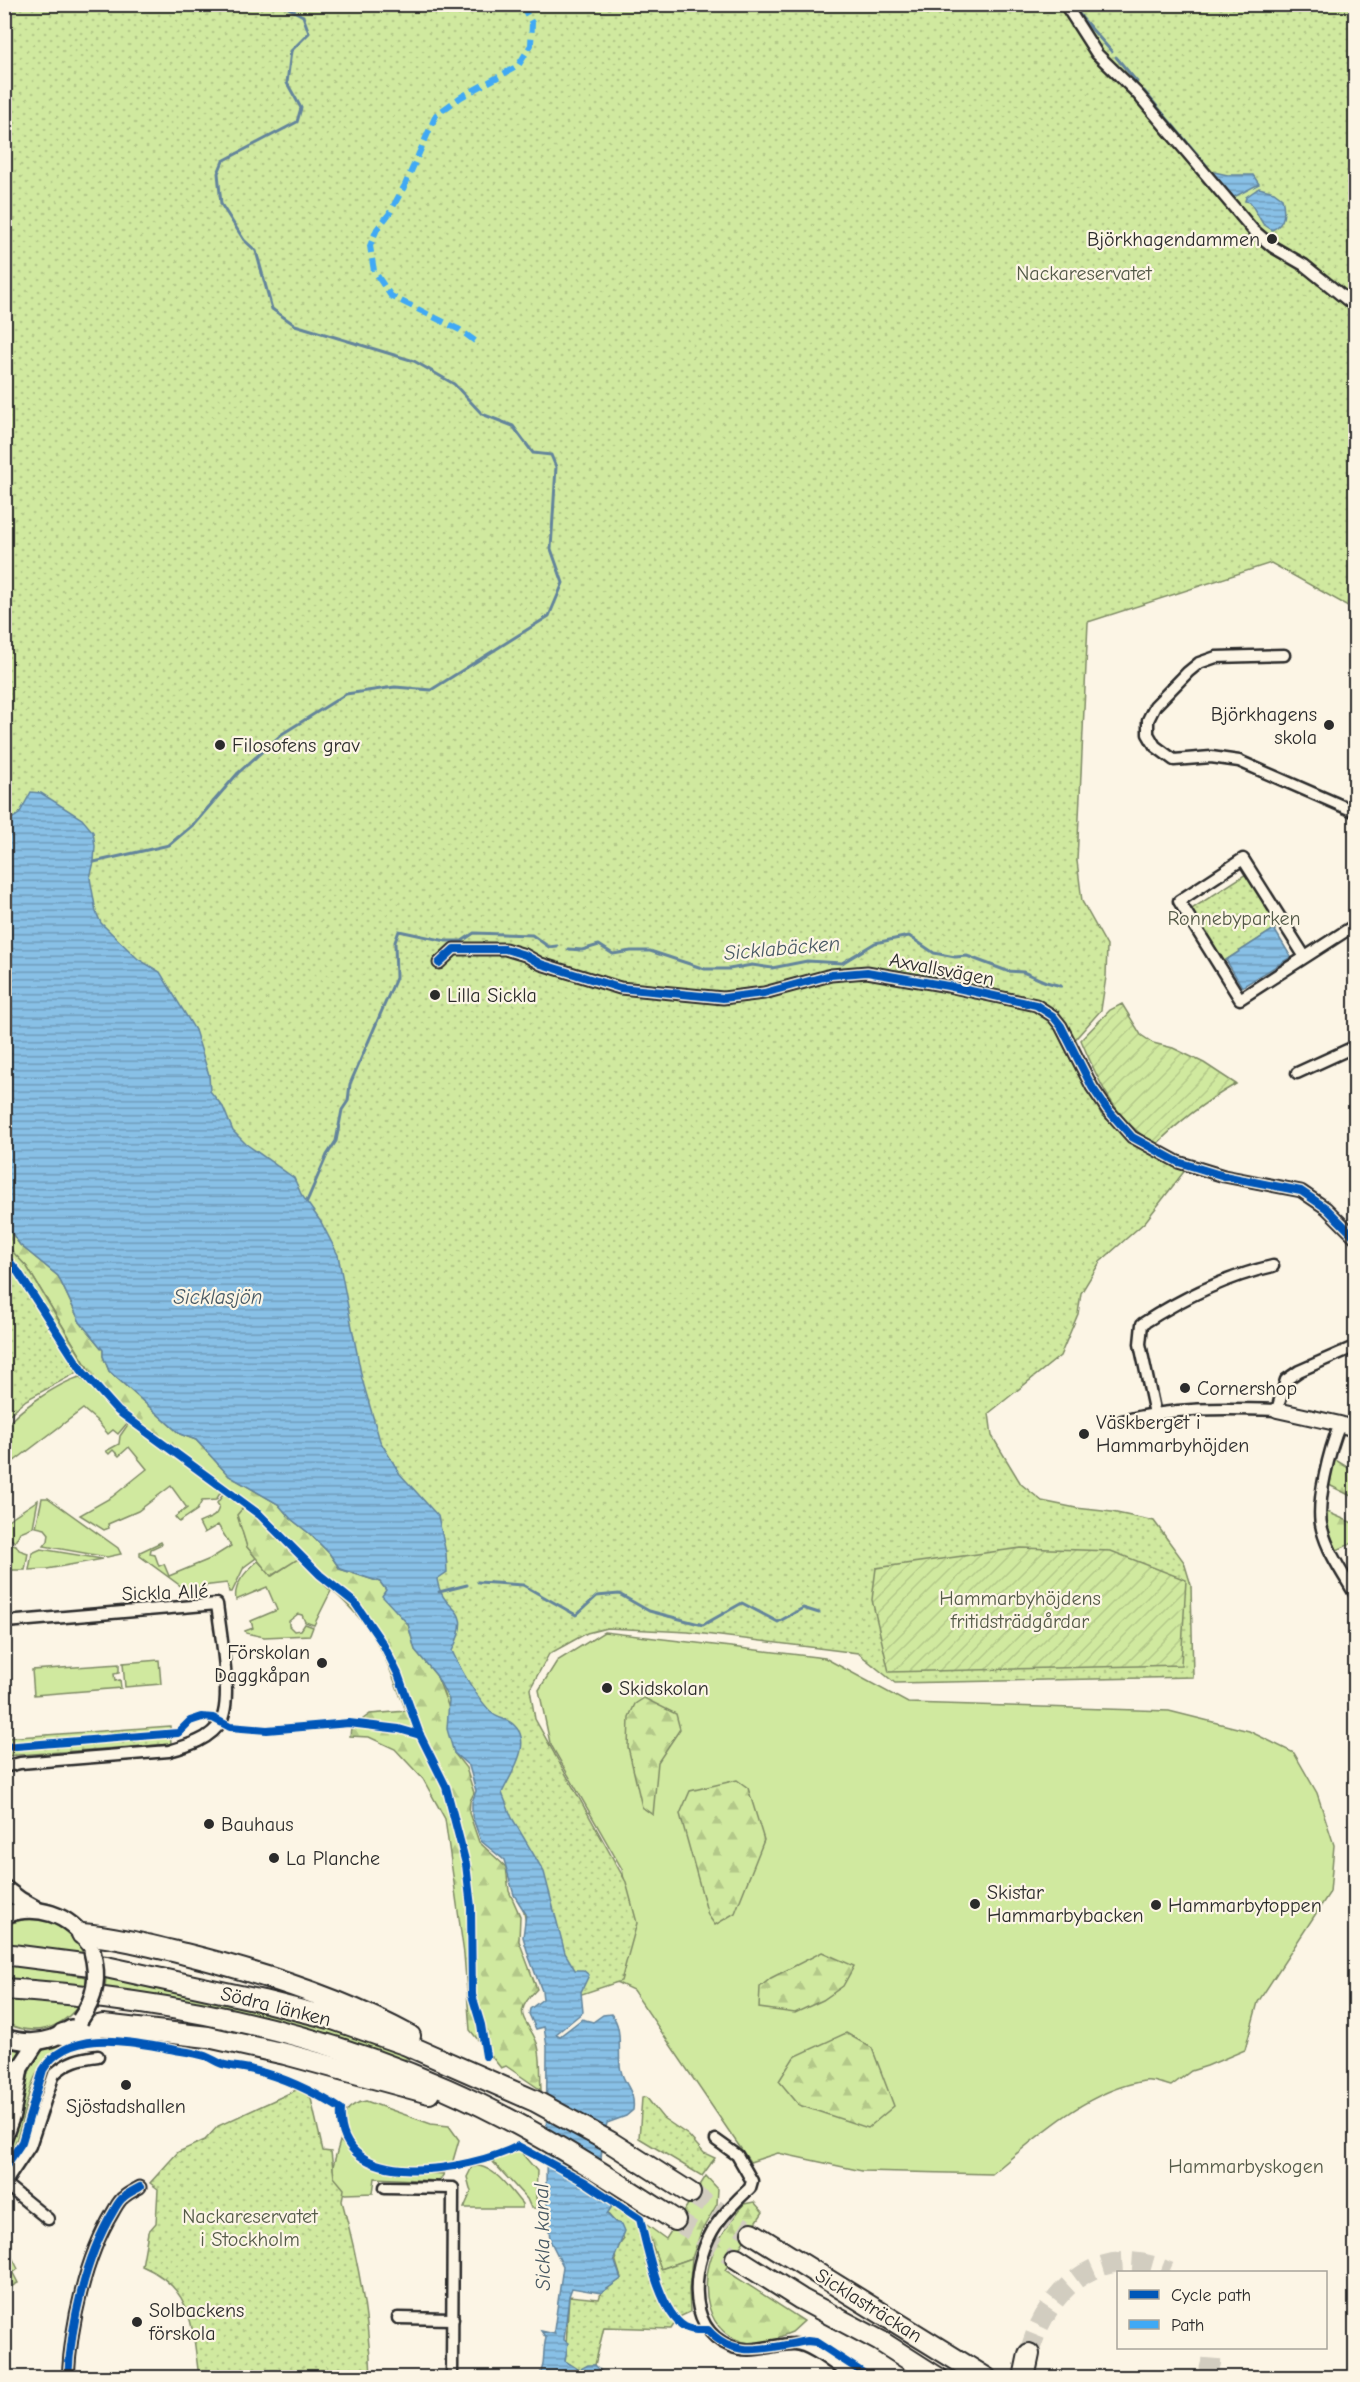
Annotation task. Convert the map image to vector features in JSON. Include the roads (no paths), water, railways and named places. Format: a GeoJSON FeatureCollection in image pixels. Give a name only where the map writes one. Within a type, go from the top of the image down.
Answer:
{"type":"FeatureCollection","features":[{"type":"Feature","properties":{"kind":"highway"},"geometry":{"type":"LineString","coordinates":[[82,1934],[116,1937],[241,1968],[307,1991],[385,2022],[498,2084]]}},
{"type":"Feature","properties":{"kind":"highway","name":"Södra länken"},"geometry":{"type":"LineString","coordinates":[[4,1954],[106,1967],[263,2001],[330,2019],[407,2045],[536,2102],[610,2142],[690,2193]]}},
{"type":"Feature","properties":{"kind":"highway","name":"Södra länken"},"geometry":{"type":"LineString","coordinates":[[4,1989],[132,2001],[276,2030],[336,2046],[447,2089],[530,2132]]}},
{"type":"Feature","properties":{"kind":"highway"},"geometry":{"type":"LineString","coordinates":[[63,2034],[103,2025],[219,2040],[285,2054],[425,2092],[530,2132],[608,2176],[675,2220]]}},
{"type":"Feature","properties":{"kind":"highway","name":"Sicklasträckan"},"geometry":{"type":"LineString","coordinates":[[752,2233],[986,2378]]}},
{"type":"Feature","properties":{"kind":"highway","name":"Sicklasträckan"},"geometry":{"type":"LineString","coordinates":[[736,2258],[801,2299],[880,2341],[938,2378]]}},
{"type":"Feature","properties":{"kind":"highway"},"geometry":{"type":"LineString","coordinates":[[801,2299],[912,2378]]}},
{"type":"Feature","properties":{"kind":"highway"},"geometry":{"type":"LineString","coordinates":[[939,2349],[972,2360],[1002,2378]]}},
{"type":"Feature","properties":{"kind":"highway"},"geometry":{"type":"LineString","coordinates":[[1024,2378],[1029,2354]]}},
{"type":"Feature","properties":{"kind":"main road"},"geometry":{"type":"LineString","coordinates":[[4,1888],[36,1909],[62,1917],[82,1934],[92,1951],[97,1969],[96,1987],[91,2005],[80,2020],[63,2034],[37,2042],[24,2043],[4,2037]]}},
{"type":"Feature","properties":{"kind":"main road"},"geometry":{"type":"LineString","coordinates":[[4,1915],[36,1909]]}},
{"type":"Feature","properties":{"kind":"main road"},"geometry":{"type":"LineString","coordinates":[[4,2137],[12,2115],[20,2068],[37,2042]]}},
{"type":"Feature","properties":{"kind":"street"},"geometry":{"type":"LineString","coordinates":[[1065,4],[1097,54],[1136,92],[1253,230],[1273,247],[1304,265],[1356,307]]}},
{"type":"Feature","properties":{"kind":"street"},"geometry":{"type":"LineString","coordinates":[[1284,655],[1216,657],[1199,663],[1155,706],[1148,720],[1148,734],[1155,746],[1174,760],[1211,757],[1239,760],[1356,812]]}},
{"type":"Feature","properties":{"kind":"street"},"geometry":{"type":"LineString","coordinates":[[1305,957],[1243,859],[1179,901],[1240,999],[1305,957],[1356,924]]}},
{"type":"Feature","properties":{"kind":"street","name":"Axvallsvägen"},"geometry":{"type":"LineString","coordinates":[[439,963],[454,949],[505,949],[525,955],[540,964],[620,988],[723,998],[764,993],[805,981],[848,973],[867,972],[1036,1005],[1053,1016],[1061,1026],[1092,1087],[1132,1137],[1178,1162],[1224,1176],[1301,1191],[1326,1209],[1356,1238]]}},
{"type":"Feature","properties":{"kind":"street"},"geometry":{"type":"LineString","coordinates":[[1297,1072],[1356,1046]]}},
{"type":"Feature","properties":{"kind":"street"},"geometry":{"type":"LineString","coordinates":[[1155,1414],[1140,1344],[1142,1324],[1199,1294],[1252,1271],[1273,1266]]}},
{"type":"Feature","properties":{"kind":"street"},"geometry":{"type":"LineString","coordinates":[[1277,1410],[1286,1380],[1299,1371],[1356,1346]]}},
{"type":"Feature","properties":{"kind":"street"},"geometry":{"type":"LineString","coordinates":[[1122,1421],[1155,1414],[1217,1408],[1277,1410],[1340,1424],[1356,1430]]}},
{"type":"Feature","properties":{"kind":"street"},"geometry":{"type":"LineString","coordinates":[[1340,1424],[1331,1446],[1320,1510],[1321,1528],[1331,1552],[1356,1596]]}},
{"type":"Feature","properties":{"kind":"street","name":"Sickla Allé"},"geometry":{"type":"LineString","coordinates":[[4,1767],[20,1763],[169,1751],[187,1746],[206,1736],[221,1722],[226,1688],[217,1604],[6,1622]]}},
{"type":"Feature","properties":{"kind":"street","name":"Sickla Allé"},"geometry":{"type":"LineString","coordinates":[[4,1760],[20,1763]]}},
{"type":"Feature","properties":{"kind":"street"},"geometry":{"type":"LineString","coordinates":[[48,2219],[5,2185],[30,2146],[54,2074],[63,2065],[75,2059],[98,2056]]}},
{"type":"Feature","properties":{"kind":"street"},"geometry":{"type":"LineString","coordinates":[[716,2140],[737,2155],[752,2181],[750,2188],[716,2225],[700,2261],[697,2288],[699,2311],[708,2330],[717,2341],[732,2348],[748,2351],[795,2343],[812,2349],[853,2378]]}},
{"type":"Feature","properties":{"kind":"street"},"geometry":{"type":"LineString","coordinates":[[68,2378],[69,2352],[78,2310],[105,2226],[123,2197],[140,2187]]}},
{"type":"Feature","properties":{"kind":"street"},"geometry":{"type":"LineString","coordinates":[[385,2187],[453,2188],[452,2378]]}},
{"type":"Feature","properties":{"kind":"street"},"geometry":{"type":"LineString","coordinates":[[399,2318],[453,2319]]}},
{"type":"Feature","properties":{"kind":"water"},"geometry":{"type":"Polygon","coordinates":[[[1209,171],[1228,175],[1253,175],[1259,184],[1232,198],[1209,171]]]}},
{"type":"Feature","properties":{"kind":"water"},"geometry":{"type":"Polygon","coordinates":[[[1259,188],[1274,192],[1282,198],[1284,208],[1282,221],[1272,230],[1263,224],[1250,202],[1245,201],[1246,197],[1259,188]]]}},
{"type":"Feature","properties":{"kind":"water","name":"Sicklasjön"},"geometry":{"type":"Polygon","coordinates":[[[4,758],[10,772],[6,805],[13,818],[19,814],[31,792],[41,793],[82,819],[93,832],[94,862],[90,878],[96,912],[101,923],[138,959],[160,972],[195,1030],[209,1075],[210,1091],[223,1107],[233,1131],[246,1144],[294,1178],[301,1194],[321,1222],[338,1255],[362,1379],[380,1441],[400,1474],[438,1516],[446,1553],[447,1572],[437,1579],[440,1591],[456,1611],[461,1624],[452,1651],[481,1700],[495,1716],[512,1723],[520,1732],[521,1750],[502,1793],[512,1818],[544,1872],[565,1953],[575,1970],[583,1970],[589,1975],[581,1992],[583,2012],[556,2034],[560,2036],[582,2019],[593,2022],[603,2015],[611,2014],[619,2031],[621,2071],[633,2103],[633,2110],[626,2116],[607,2123],[601,2163],[604,2193],[608,2202],[614,2203],[607,2214],[615,2222],[622,2224],[625,2231],[614,2259],[621,2279],[601,2293],[572,2288],[569,2296],[564,2340],[568,2343],[565,2361],[579,2370],[588,2365],[595,2365],[602,2372],[599,2377],[539,2377],[546,2338],[541,2331],[555,2334],[563,2266],[550,2240],[546,2195],[547,2047],[544,2027],[536,2029],[529,2014],[530,2009],[543,1999],[542,1991],[523,1937],[526,1914],[514,1895],[504,1860],[481,1841],[472,1816],[472,1802],[476,1791],[469,1766],[454,1753],[447,1729],[449,1700],[436,1675],[415,1650],[408,1624],[382,1596],[386,1590],[380,1582],[340,1569],[329,1553],[291,1519],[278,1504],[229,1476],[196,1440],[180,1434],[109,1371],[103,1350],[80,1322],[58,1276],[20,1245],[5,1223],[4,758]]]}},
{"type":"Feature","properties":{"kind":"water"},"geometry":{"type":"Polygon","coordinates":[[[1274,929],[1291,957],[1242,987],[1226,960],[1274,929]]]}},
{"type":"Feature","properties":{"kind":"waterway"},"geometry":{"type":"LineString","coordinates":[[94,862],[169,845],[195,823],[238,773],[282,734],[346,694],[395,687],[431,690],[549,616],[563,583],[551,549],[556,467],[551,455],[533,453],[513,426],[482,414],[454,384],[414,361],[295,325],[272,309],[256,251],[244,240],[221,204],[218,173],[223,161],[297,122],[301,108],[287,83],[291,51],[309,33],[303,16],[281,4]]}},
{"type":"Feature","properties":{"kind":"waterway"},"geometry":{"type":"LineString","coordinates":[[1073,4],[1082,18],[1112,52]]}},
{"type":"Feature","properties":{"kind":"waterway"},"geometry":{"type":"LineString","coordinates":[[1116,57],[1137,82]]}},
{"type":"Feature","properties":{"kind":"waterway"},"geometry":{"type":"LineString","coordinates":[[1144,91],[1207,166]]}},
{"type":"Feature","properties":{"kind":"waterway","name":"Sicklabäcken"},"geometry":{"type":"LineString","coordinates":[[307,1201],[327,1155],[336,1141],[342,1110],[348,1101],[350,1084],[396,978],[395,942],[399,931],[446,941],[462,941],[474,933],[532,935],[549,947],[557,946]]}},
{"type":"Feature","properties":{"kind":"waterway","name":"Sicklabäcken"},"geometry":{"type":"LineString","coordinates":[[568,949],[582,950],[599,945],[613,954],[650,951],[705,969],[729,969],[752,965],[772,968],[807,961],[842,963],[875,943],[909,936],[934,953],[955,957],[967,956],[1007,971],[1023,972],[1061,986]]}},
{"type":"Feature","properties":{"kind":"waterway"},"geometry":{"type":"LineString","coordinates":[[478,1582],[523,1585],[576,1615],[597,1596],[619,1594],[649,1611],[703,1625],[742,1603],[778,1622],[803,1608],[819,1613]]}},
{"type":"Feature","properties":{"kind":"waterway"},"geometry":{"type":"LineString","coordinates":[[439,1592],[467,1585]]}},
{"type":"Feature","properties":{"kind":"tunnel"},"geometry":{"type":"LineString","coordinates":[[690,2193],[752,2233]]}},
{"type":"Feature","properties":{"kind":"tunnel"},"geometry":{"type":"LineString","coordinates":[[675,2220],[736,2258]]}},
{"type":"Feature","properties":{"kind":"tunnel"},"geometry":{"type":"LineString","coordinates":[[1029,2354],[1048,2309],[1063,2291],[1080,2277],[1099,2267],[1121,2262],[1144,2264],[1166,2271]]}},
{"type":"Feature","properties":{"kind":"tunnel"},"geometry":{"type":"LineString","coordinates":[[1207,2378],[1212,2349]]}},
{"type":"Feature","properties":{"kind":"place","name":"Björkhagendammen"},"geometry":{"type":"Point","coordinates":[1272,239]}},
{"type":"Feature","properties":{"kind":"place","name":"Björkhagens skola"},"geometry":{"type":"Point","coordinates":[1329,725]}},
{"type":"Feature","properties":{"kind":"place","name":"Filosofens grav"},"geometry":{"type":"Point","coordinates":[220,745]}},
{"type":"Feature","properties":{"kind":"place","name":"Lilla Sickla"},"geometry":{"type":"Point","coordinates":[435,995]}},
{"type":"Feature","properties":{"kind":"place","name":"Cornershop"},"geometry":{"type":"Point","coordinates":[1185,1388]}},
{"type":"Feature","properties":{"kind":"place","name":"Väskberget i Hammarbyhöjden"},"geometry":{"type":"Point","coordinates":[1084,1434]}},
{"type":"Feature","properties":{"kind":"place","name":"Förskolan Daggkåpan"},"geometry":{"type":"Point","coordinates":[322,1663]}},
{"type":"Feature","properties":{"kind":"place","name":"Skidskolan"},"geometry":{"type":"Point","coordinates":[607,1688]}},
{"type":"Feature","properties":{"kind":"place","name":"Bauhaus"},"geometry":{"type":"Point","coordinates":[209,1824]}},
{"type":"Feature","properties":{"kind":"place","name":"La Planche"},"geometry":{"type":"Point","coordinates":[274,1858]}},
{"type":"Feature","properties":{"kind":"place","name":"Skistar Hammarbybacken"},"geometry":{"type":"Point","coordinates":[975,1904]}},
{"type":"Feature","properties":{"kind":"place","name":"Hammarbytoppen"},"geometry":{"type":"Point","coordinates":[1156,1905]}},
{"type":"Feature","properties":{"kind":"place","name":"Sjöstadshallen"},"geometry":{"type":"Point","coordinates":[126,2085]}},
{"type":"Feature","properties":{"kind":"place","name":"Solbackens förskola"},"geometry":{"type":"Point","coordinates":[137,2322]}},
{"type":"Feature","properties":{"kind":"park label","name":"Nackareservatet"},"geometry":{"type":"Point","coordinates":[1084,273]}},
{"type":"Feature","properties":{"kind":"park label","name":"Ronnebyparken"},"geometry":{"type":"Point","coordinates":[1234,918]}},
{"type":"Feature","properties":{"kind":"park label","name":"Hammarbyhöjdens fritidsträdgårdar"},"geometry":{"type":"Point","coordinates":[1020,1610]}},
{"type":"Feature","properties":{"kind":"park label","name":"Hammarbyskogen"},"geometry":{"type":"Point","coordinates":[1246,2166]}},
{"type":"Feature","properties":{"kind":"park label","name":"Nackareservatet i Stockholm"},"geometry":{"type":"Point","coordinates":[250,2228]}},
{"type":"Feature","properties":{"kind":"water label","name":"Sickla kanal"},"geometry":{"type":"Point","coordinates":[542,2237]}}]}
